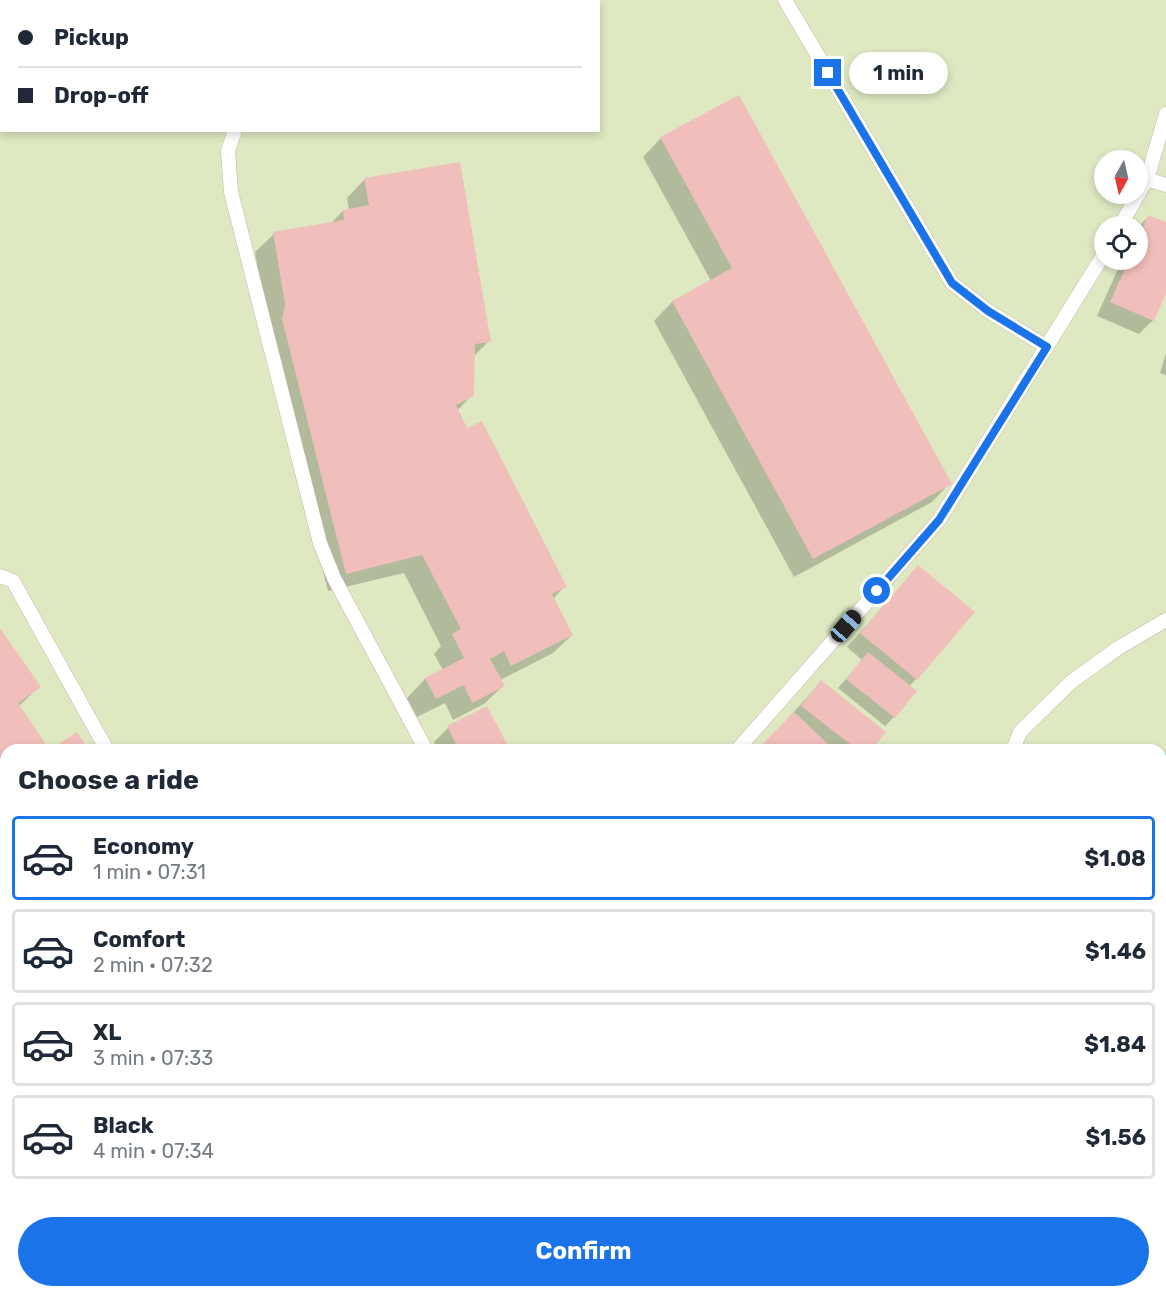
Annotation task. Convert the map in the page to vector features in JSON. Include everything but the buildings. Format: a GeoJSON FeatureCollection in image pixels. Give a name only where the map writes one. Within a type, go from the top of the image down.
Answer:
{"type":"FeatureCollection","features":[{"type":"Feature","properties":{"kind":"lane"},"geometry":{"type":"LineString","coordinates":[[784,0],[952,283],[988,311],[1047,347]]}},
{"type":"Feature","properties":{"kind":"lane"},"geometry":{"type":"LineString","coordinates":[[1148,176],[1166,114]]}},
{"type":"Feature","properties":{"kind":"lane"},"geometry":{"type":"LineString","coordinates":[[234,132],[228,151],[231,192],[320,543],[334,578],[423,744]]}},
{"type":"Feature","properties":{"kind":"lane"},"geometry":{"type":"LineString","coordinates":[[1148,179],[1166,185]]}},
{"type":"Feature","properties":{"kind":"lane"},"geometry":{"type":"LineString","coordinates":[[742,744],[939,520],[1094,270]]}},
{"type":"Feature","properties":{"kind":"lane"},"geometry":{"type":"LineString","coordinates":[[0,576],[13,581],[105,744]]}},
{"type":"Feature","properties":{"kind":"lane"},"geometry":{"type":"LineString","coordinates":[[1015,744],[1020,732],[1071,682],[1118,648],[1166,620]]}},
{"type":"Feature","properties":{"kind":"green space"},"geometry":{"type":"Polygon","coordinates":[[[600,0],[1166,0],[1166,744],[0,744],[0,132],[600,132],[600,0]]]}},
{"type":"Feature","properties":{"kind":"route"},"geometry":{"type":"LineString","coordinates":[[828,73],[952,283],[988,311],[1047,347],[939,520],[877,591]]}}]}
